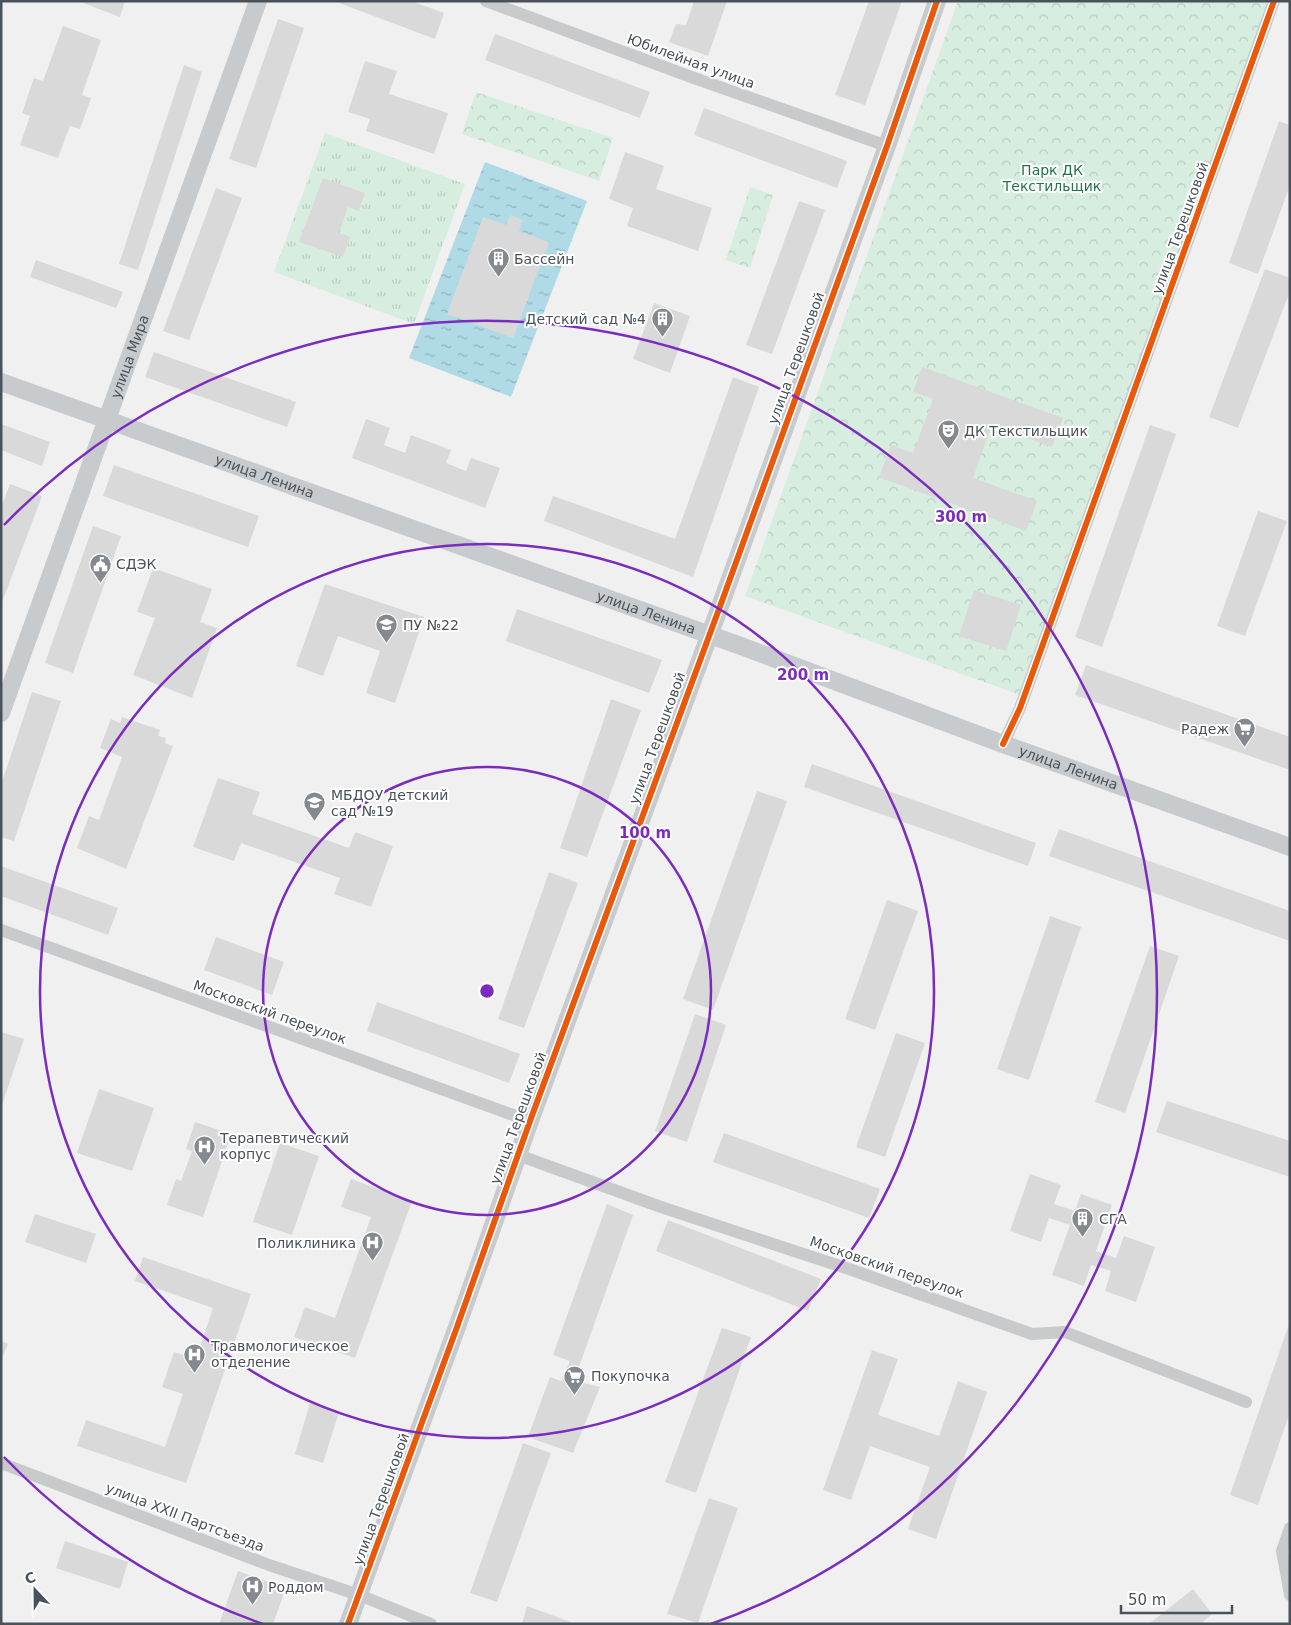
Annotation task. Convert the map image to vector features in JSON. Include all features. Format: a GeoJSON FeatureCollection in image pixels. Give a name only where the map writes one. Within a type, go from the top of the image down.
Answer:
{"type":"FeatureCollection","features":[{"type":"Feature","properties":{"kind":"street","name":"улица Мира"},"geometry":{"type":"LineString","coordinates":[[1,713],[108,421],[258,1]]}},
{"type":"Feature","properties":{"kind":"street","name":"Юбилейная улица"},"geometry":{"type":"LineString","coordinates":[[486,1],[694,78],[887,146]]}},
{"type":"Feature","properties":{"kind":"street","name":"улица Терешковой"},"geometry":{"type":"LineString","coordinates":[[348,1624],[887,146],[937,1]]}},
{"type":"Feature","properties":{"kind":"street","name":"улица Терешковой"},"geometry":{"type":"LineString","coordinates":[[1004,744],[1020,708],[1274,1]]}},
{"type":"Feature","properties":{"kind":"street","name":"улица Ленина"},"geometry":{"type":"LineString","coordinates":[[1,382],[709,635],[1004,744],[1290,846]]}},
{"type":"Feature","properties":{"kind":"street","name":"Московский переулок"},"geometry":{"type":"LineString","coordinates":[[1,930],[530,1121]]}},
{"type":"Feature","properties":{"kind":"street","name":"Московский переулок"},"geometry":{"type":"LineString","coordinates":[[518,1155],[661,1207],[855,1271],[1032,1334],[1065,1332],[1246,1402]]}},
{"type":"Feature","properties":{"kind":"street","name":"улица XXII Партсъезда"},"geometry":{"type":"LineString","coordinates":[[1,1463],[269,1565],[359,1595],[431,1624]]}},
{"type":"Feature","properties":{"kind":"street"},"geometry":{"type":"LineString","coordinates":[[1290,1528],[1282,1551],[1290,1595]]}},
{"type":"Feature","properties":{"kind":"green space","name":"Парк ДК Текстильщик"},"geometry":{"type":"Polygon","coordinates":[[[958,1],[1273,1],[1023,696],[745,596],[958,1]]]}},
{"type":"Feature","properties":{"kind":"green space"},"geometry":{"type":"Polygon","coordinates":[[[476,92],[613,138],[599,181],[462,134],[476,92]]]}},
{"type":"Feature","properties":{"kind":"green space"},"geometry":{"type":"Polygon","coordinates":[[[325,133],[465,184],[414,324],[274,272],[325,133]]]}},
{"type":"Feature","properties":{"kind":"green space"},"geometry":{"type":"Polygon","coordinates":[[[750,187],[773,195],[750,268],[726,260],[750,187]]]}},
{"type":"Feature","properties":{"kind":"water"},"geometry":{"type":"Polygon","coordinates":[[[485,162],[587,201],[511,397],[409,358],[485,162]]]}},
{"type":"Feature","properties":{"kind":"building"},"geometry":{"type":"Polygon","coordinates":[[[78,1],[125,1],[120,17],[78,1]]]}},
{"type":"Feature","properties":{"kind":"building"},"geometry":{"type":"Polygon","coordinates":[[[334,1],[411,1],[444,13],[435,39],[334,1]]]}},
{"type":"Feature","properties":{"kind":"building"},"geometry":{"type":"Polygon","coordinates":[[[694,1],[727,1],[708,56],[669,42],[676,24],[686,25],[694,1]]]}},
{"type":"Feature","properties":{"kind":"building"},"geometry":{"type":"Polygon","coordinates":[[[869,1],[902,1],[865,105],[835,95],[869,1]]]}},
{"type":"Feature","properties":{"kind":"building"},"geometry":{"type":"Polygon","coordinates":[[[278,19],[304,28],[256,168],[229,159],[278,19]]]}},
{"type":"Feature","properties":{"kind":"building"},"geometry":{"type":"Polygon","coordinates":[[[63,26],[101,40],[82,95],[91,98],[80,129],[70,126],[58,158],[20,145],[30,116],[22,113],[34,78],[43,81],[63,26]]]}},
{"type":"Feature","properties":{"kind":"building"},"geometry":{"type":"Polygon","coordinates":[[[495,34],[650,92],[640,118],[485,60],[495,34]]]}},
{"type":"Feature","properties":{"kind":"building"},"geometry":{"type":"Polygon","coordinates":[[[365,61],[397,71],[389,94],[448,113],[434,154],[366,131],[370,119],[348,112],[365,61]]]}},
{"type":"Feature","properties":{"kind":"building"},"geometry":{"type":"Polygon","coordinates":[[[184,65],[202,72],[138,270],[119,264],[184,65]]]}},
{"type":"Feature","properties":{"kind":"building"},"geometry":{"type":"Polygon","coordinates":[[[704,108],[847,161],[837,188],[694,135],[704,108]]]}},
{"type":"Feature","properties":{"kind":"building"},"geometry":{"type":"Polygon","coordinates":[[[1279,121],[1290,125],[1290,185],[1258,274],[1229,263],[1279,121]]]}},
{"type":"Feature","properties":{"kind":"building"},"geometry":{"type":"Polygon","coordinates":[[[625,152],[664,166],[656,189],[712,208],[698,251],[627,226],[633,208],[609,199],[625,152]]]}},
{"type":"Feature","properties":{"kind":"building"},"geometry":{"type":"Polygon","coordinates":[[[323,178],[365,193],[359,211],[348,207],[339,233],[350,237],[343,257],[299,242],[323,178]]]}},
{"type":"Feature","properties":{"kind":"building"},"geometry":{"type":"Polygon","coordinates":[[[216,188],[242,198],[189,340],[163,331],[216,188]]]}},
{"type":"Feature","properties":{"kind":"building"},"geometry":{"type":"Polygon","coordinates":[[[799,201],[825,210],[772,354],[746,345],[799,201]]]}},
{"type":"Feature","properties":{"kind":"building","name":"Бассейн"},"geometry":{"type":"Polygon","coordinates":[[[510,215],[523,220],[519,231],[549,242],[513,338],[447,314],[483,217],[506,225],[510,215]]]}},
{"type":"Feature","properties":{"kind":"building"},"geometry":{"type":"Polygon","coordinates":[[[36,260],[123,292],[116,308],[30,277],[36,260]]]}},
{"type":"Feature","properties":{"kind":"building"},"geometry":{"type":"Polygon","coordinates":[[[1265,269],[1290,278],[1290,291],[1238,428],[1209,417],[1265,269]]]}},
{"type":"Feature","properties":{"kind":"building","name":"Детский сад №4"},"geometry":{"type":"Polygon","coordinates":[[[654,303],[690,316],[670,373],[633,359],[654,303]]]}},
{"type":"Feature","properties":{"kind":"building"},"geometry":{"type":"Polygon","coordinates":[[[154,352],[296,402],[287,427],[145,377],[154,352]]]}},
{"type":"Feature","properties":{"kind":"building","name":"ДК Текстильщик"},"geometry":{"type":"Polygon","coordinates":[[[922,367],[1063,418],[1052,447],[992,425],[973,478],[1037,501],[1026,531],[879,477],[891,445],[913,453],[933,399],[913,392],[922,367]]]}},
{"type":"Feature","properties":{"kind":"building"},"geometry":{"type":"Polygon","coordinates":[[[733,377],[759,387],[693,577],[544,521],[553,496],[675,539],[733,377]]]}},
{"type":"Feature","properties":{"kind":"building"},"geometry":{"type":"Polygon","coordinates":[[[366,419],[390,428],[384,445],[405,453],[411,435],[451,450],[446,463],[466,471],[471,458],[500,468],[485,508],[352,458],[366,419]]]}},
{"type":"Feature","properties":{"kind":"building"},"geometry":{"type":"Polygon","coordinates":[[[1,424],[50,442],[42,466],[1,450],[1,424]]]}},
{"type":"Feature","properties":{"kind":"building"},"geometry":{"type":"Polygon","coordinates":[[[1150,425],[1176,434],[1102,647],[1075,637],[1150,425]]]}},
{"type":"Feature","properties":{"kind":"building"},"geometry":{"type":"Polygon","coordinates":[[[114,465],[259,516],[248,547],[103,496],[114,465]]]}},
{"type":"Feature","properties":{"kind":"building"},"geometry":{"type":"Polygon","coordinates":[[[10,484],[42,496],[1,605],[1,508],[10,484]]]}},
{"type":"Feature","properties":{"kind":"building"},"geometry":{"type":"Polygon","coordinates":[[[1258,511],[1287,521],[1245,636],[1217,626],[1258,511]]]}},
{"type":"Feature","properties":{"kind":"building"},"geometry":{"type":"Polygon","coordinates":[[[93,526],[121,536],[73,673],[45,663],[93,526]]]}},
{"type":"Feature","properties":{"kind":"building"},"geometry":{"type":"Polygon","coordinates":[[[153,568],[212,589],[200,622],[217,628],[192,698],[133,675],[155,618],[137,612],[153,568]]]}},
{"type":"Feature","properties":{"kind":"building","name":"ПУ №22"},"geometry":{"type":"Polygon","coordinates":[[[325,584],[424,617],[395,703],[366,693],[380,651],[338,636],[323,676],[296,666],[325,584]]]}},
{"type":"Feature","properties":{"kind":"building"},"geometry":{"type":"Polygon","coordinates":[[[974,590],[1021,605],[1006,651],[959,636],[974,590]]]}},
{"type":"Feature","properties":{"kind":"building"},"geometry":{"type":"Polygon","coordinates":[[[517,609],[662,660],[649,693],[506,641],[517,609]]]}},
{"type":"Feature","properties":{"kind":"building"},"geometry":{"type":"Polygon","coordinates":[[[1086,665],[1290,737],[1290,770],[1075,695],[1086,665]]]}},
{"type":"Feature","properties":{"kind":"building"},"geometry":{"type":"Polygon","coordinates":[[[32,692],[61,701],[14,841],[1,837],[1,785],[32,692]]]}},
{"type":"Feature","properties":{"kind":"building"},"geometry":{"type":"Polygon","coordinates":[[[611,699],[641,710],[587,857],[560,848],[611,699]]]}},
{"type":"Feature","properties":{"kind":"building"},"geometry":{"type":"Polygon","coordinates":[[[122,717],[160,730],[158,736],[166,738],[165,743],[173,746],[126,869],[77,848],[89,816],[99,820],[122,757],[100,748],[111,719],[120,723],[122,717]]]}},
{"type":"Feature","properties":{"kind":"building"},"geometry":{"type":"Polygon","coordinates":[[[812,764],[1036,843],[1028,866],[804,787],[812,764]]]}},
{"type":"Feature","properties":{"kind":"building"},"geometry":{"type":"Polygon","coordinates":[[[218,778],[260,792],[252,814],[349,848],[355,832],[393,846],[371,907],[334,894],[340,878],[241,843],[234,861],[193,847],[218,778]]]}},
{"type":"Feature","properties":{"kind":"building"},"geometry":{"type":"Polygon","coordinates":[[[757,791],[787,801],[713,1010],[683,999],[757,791]]]}},
{"type":"Feature","properties":{"kind":"building"},"geometry":{"type":"Polygon","coordinates":[[[1059,829],[1290,911],[1290,941],[1049,856],[1059,829]]]}},
{"type":"Feature","properties":{"kind":"building"},"geometry":{"type":"Polygon","coordinates":[[[1,866],[118,908],[108,935],[1,896],[1,866]]]}},
{"type":"Feature","properties":{"kind":"building"},"geometry":{"type":"Polygon","coordinates":[[[549,872],[578,883],[524,1028],[498,1019],[549,872]]]}},
{"type":"Feature","properties":{"kind":"building"},"geometry":{"type":"Polygon","coordinates":[[[887,900],[918,911],[875,1030],[845,1019],[887,900]]]}},
{"type":"Feature","properties":{"kind":"building"},"geometry":{"type":"Polygon","coordinates":[[[1050,916],[1081,927],[1029,1080],[997,1069],[1050,916]]]}},
{"type":"Feature","properties":{"kind":"building"},"geometry":{"type":"Polygon","coordinates":[[[216,937],[284,962],[272,995],[204,970],[216,937]]]}},
{"type":"Feature","properties":{"kind":"building"},"geometry":{"type":"Polygon","coordinates":[[[1150,946],[1179,956],[1125,1113],[1095,1102],[1150,946]]]}},
{"type":"Feature","properties":{"kind":"building"},"geometry":{"type":"Polygon","coordinates":[[[377,1002],[520,1054],[509,1083],[367,1031],[377,1002]]]}},
{"type":"Feature","properties":{"kind":"building"},"geometry":{"type":"Polygon","coordinates":[[[695,1014],[726,1025],[687,1142],[655,1131],[695,1014]]]}},
{"type":"Feature","properties":{"kind":"building"},"geometry":{"type":"Polygon","coordinates":[[[1,1032],[24,1039],[2,1105],[1,1105],[1,1032]]]}},
{"type":"Feature","properties":{"kind":"building"},"geometry":{"type":"Polygon","coordinates":[[[896,1033],[925,1043],[885,1157],[856,1147],[896,1033]]]}},
{"type":"Feature","properties":{"kind":"building"},"geometry":{"type":"Polygon","coordinates":[[[99,1089],[154,1108],[132,1171],[77,1153],[99,1089]]]}},
{"type":"Feature","properties":{"kind":"building"},"geometry":{"type":"Polygon","coordinates":[[[1167,1101],[1290,1141],[1290,1177],[1156,1132],[1167,1101]]]}},
{"type":"Feature","properties":{"kind":"building","name":"Терапевтический корпус"},"geometry":{"type":"Polygon","coordinates":[[[195,1122],[231,1134],[203,1217],[167,1205],[176,1179],[181,1181],[192,1151],[186,1149],[195,1122]]]}},
{"type":"Feature","properties":{"kind":"building"},"geometry":{"type":"Polygon","coordinates":[[[724,1133],[880,1189],[869,1218],[713,1162],[724,1133]]]}},
{"type":"Feature","properties":{"kind":"building"},"geometry":{"type":"Polygon","coordinates":[[[280,1143],[319,1156],[292,1235],[253,1222],[280,1143]]]}},
{"type":"Feature","properties":{"kind":"building"},"geometry":{"type":"Polygon","coordinates":[[[1030,1174],[1061,1185],[1054,1204],[1075,1211],[1081,1194],[1112,1205],[1096,1251],[1116,1258],[1124,1236],[1155,1247],[1136,1302],[1105,1291],[1111,1271],[1091,1265],[1084,1286],[1052,1275],[1070,1225],[1049,1218],[1041,1242],[1010,1231],[1030,1174]]]}},
{"type":"Feature","properties":{"kind":"building","name":"Поликлиника"},"geometry":{"type":"Polygon","coordinates":[[[351,1179],[412,1201],[355,1358],[294,1337],[305,1307],[335,1318],[371,1217],[341,1207],[351,1179]]]}},
{"type":"Feature","properties":{"kind":"building"},"geometry":{"type":"Polygon","coordinates":[[[607,1204],[633,1215],[580,1364],[576,1381],[600,1387],[573,1453],[528,1437],[550,1377],[561,1381],[570,1361],[553,1355],[607,1204]]]}},
{"type":"Feature","properties":{"kind":"building"},"geometry":{"type":"Polygon","coordinates":[[[35,1214],[96,1234],[86,1263],[25,1242],[35,1214]]]}},
{"type":"Feature","properties":{"kind":"building"},"geometry":{"type":"Polygon","coordinates":[[[668,1220],[821,1279],[808,1311],[656,1251],[668,1220]]]}},
{"type":"Feature","properties":{"kind":"building","name":"Травмологическое отделение"},"geometry":{"type":"Polygon","coordinates":[[[143,1257],[251,1294],[186,1483],[77,1446],[86,1420],[165,1447],[183,1394],[162,1387],[174,1352],[196,1359],[213,1308],[135,1281],[143,1257]]]}},
{"type":"Feature","properties":{"kind":"building"},"geometry":{"type":"Polygon","coordinates":[[[1290,1321],[1290,1412],[1258,1505],[1230,1495],[1290,1321]]]}},
{"type":"Feature","properties":{"kind":"building"},"geometry":{"type":"Polygon","coordinates":[[[722,1328],[751,1337],[696,1493],[665,1482],[722,1328]]]}},
{"type":"Feature","properties":{"kind":"building"},"geometry":{"type":"Polygon","coordinates":[[[1,1341],[8,1344],[1,1361],[1,1341]]]}},
{"type":"Feature","properties":{"kind":"building"},"geometry":{"type":"Polygon","coordinates":[[[872,1350],[898,1359],[878,1415],[939,1436],[958,1381],[987,1392],[936,1539],[908,1529],[930,1467],[870,1446],[851,1500],[823,1490],[872,1350]]]}},
{"type":"Feature","properties":{"kind":"building"},"geometry":{"type":"Polygon","coordinates":[[[310,1403],[339,1412],[323,1463],[295,1454],[310,1403]]]}},
{"type":"Feature","properties":{"kind":"building"},"geometry":{"type":"Polygon","coordinates":[[[523,1443],[551,1453],[497,1602],[470,1593],[523,1443]]]}},
{"type":"Feature","properties":{"kind":"building"},"geometry":{"type":"Polygon","coordinates":[[[709,1498],[738,1508],[698,1623],[667,1614],[709,1498]]]}},
{"type":"Feature","properties":{"kind":"building"},"geometry":{"type":"Polygon","coordinates":[[[65,1541],[128,1562],[120,1589],[56,1568],[65,1541]]]}},
{"type":"Feature","properties":{"kind":"building","name":"Роддом"},"geometry":{"type":"Polygon","coordinates":[[[238,1571],[286,1588],[273,1624],[219,1624],[238,1571]]]}},
{"type":"Feature","properties":{"kind":"building"},"geometry":{"type":"Polygon","coordinates":[[[1193,1589],[1212,1614],[1200,1624],[1149,1624],[1193,1589]]]}},
{"type":"Feature","properties":{"kind":"building"},"geometry":{"type":"Polygon","coordinates":[[[527,1606],[576,1624],[522,1624],[527,1606]]]}},
{"type":"Feature","properties":{"kind":"cycle path"},"geometry":{"type":"LineString","coordinates":[[348,1624],[530,1121],[722,601],[887,146],[937,1]]}},
{"type":"Feature","properties":{"kind":"cycle path"},"geometry":{"type":"LineString","coordinates":[[1003,744],[1020,708],[1274,1]]}},
{"type":"Feature","properties":{"kind":"place","name":"Бассейн"},"geometry":{"type":"Point","coordinates":[498,278]}},
{"type":"Feature","properties":{"kind":"place","name":"Детский сад №4"},"geometry":{"type":"Point","coordinates":[662,338]}},
{"type":"Feature","properties":{"kind":"place","name":"ДК Текстильщик"},"geometry":{"type":"Point","coordinates":[948,450]}},
{"type":"Feature","properties":{"kind":"place","name":"СДЭК"},"geometry":{"type":"Point","coordinates":[100,583]}},
{"type":"Feature","properties":{"kind":"place","name":"ПУ №22"},"geometry":{"type":"Point","coordinates":[387,644]}},
{"type":"Feature","properties":{"kind":"place","name":"Радеж"},"geometry":{"type":"Point","coordinates":[1245,748]}},
{"type":"Feature","properties":{"kind":"place","name":"МБДОУ детский сад №19"},"geometry":{"type":"Point","coordinates":[315,822]}},
{"type":"Feature","properties":{"kind":"place","name":"Терапевтический корпус"},"geometry":{"type":"Point","coordinates":[204,1165]}},
{"type":"Feature","properties":{"kind":"place","name":"СГА"},"geometry":{"type":"Point","coordinates":[1083,1238]}},
{"type":"Feature","properties":{"kind":"place","name":"Поликлиника"},"geometry":{"type":"Point","coordinates":[372,1262]}},
{"type":"Feature","properties":{"kind":"place","name":"Травмологическое отделение"},"geometry":{"type":"Point","coordinates":[195,1373]}},
{"type":"Feature","properties":{"kind":"place","name":"Покупочка"},"geometry":{"type":"Point","coordinates":[575,1395]}},
{"type":"Feature","properties":{"kind":"place","name":"Роддом"},"geometry":{"type":"Point","coordinates":[252,1606]}}]}
